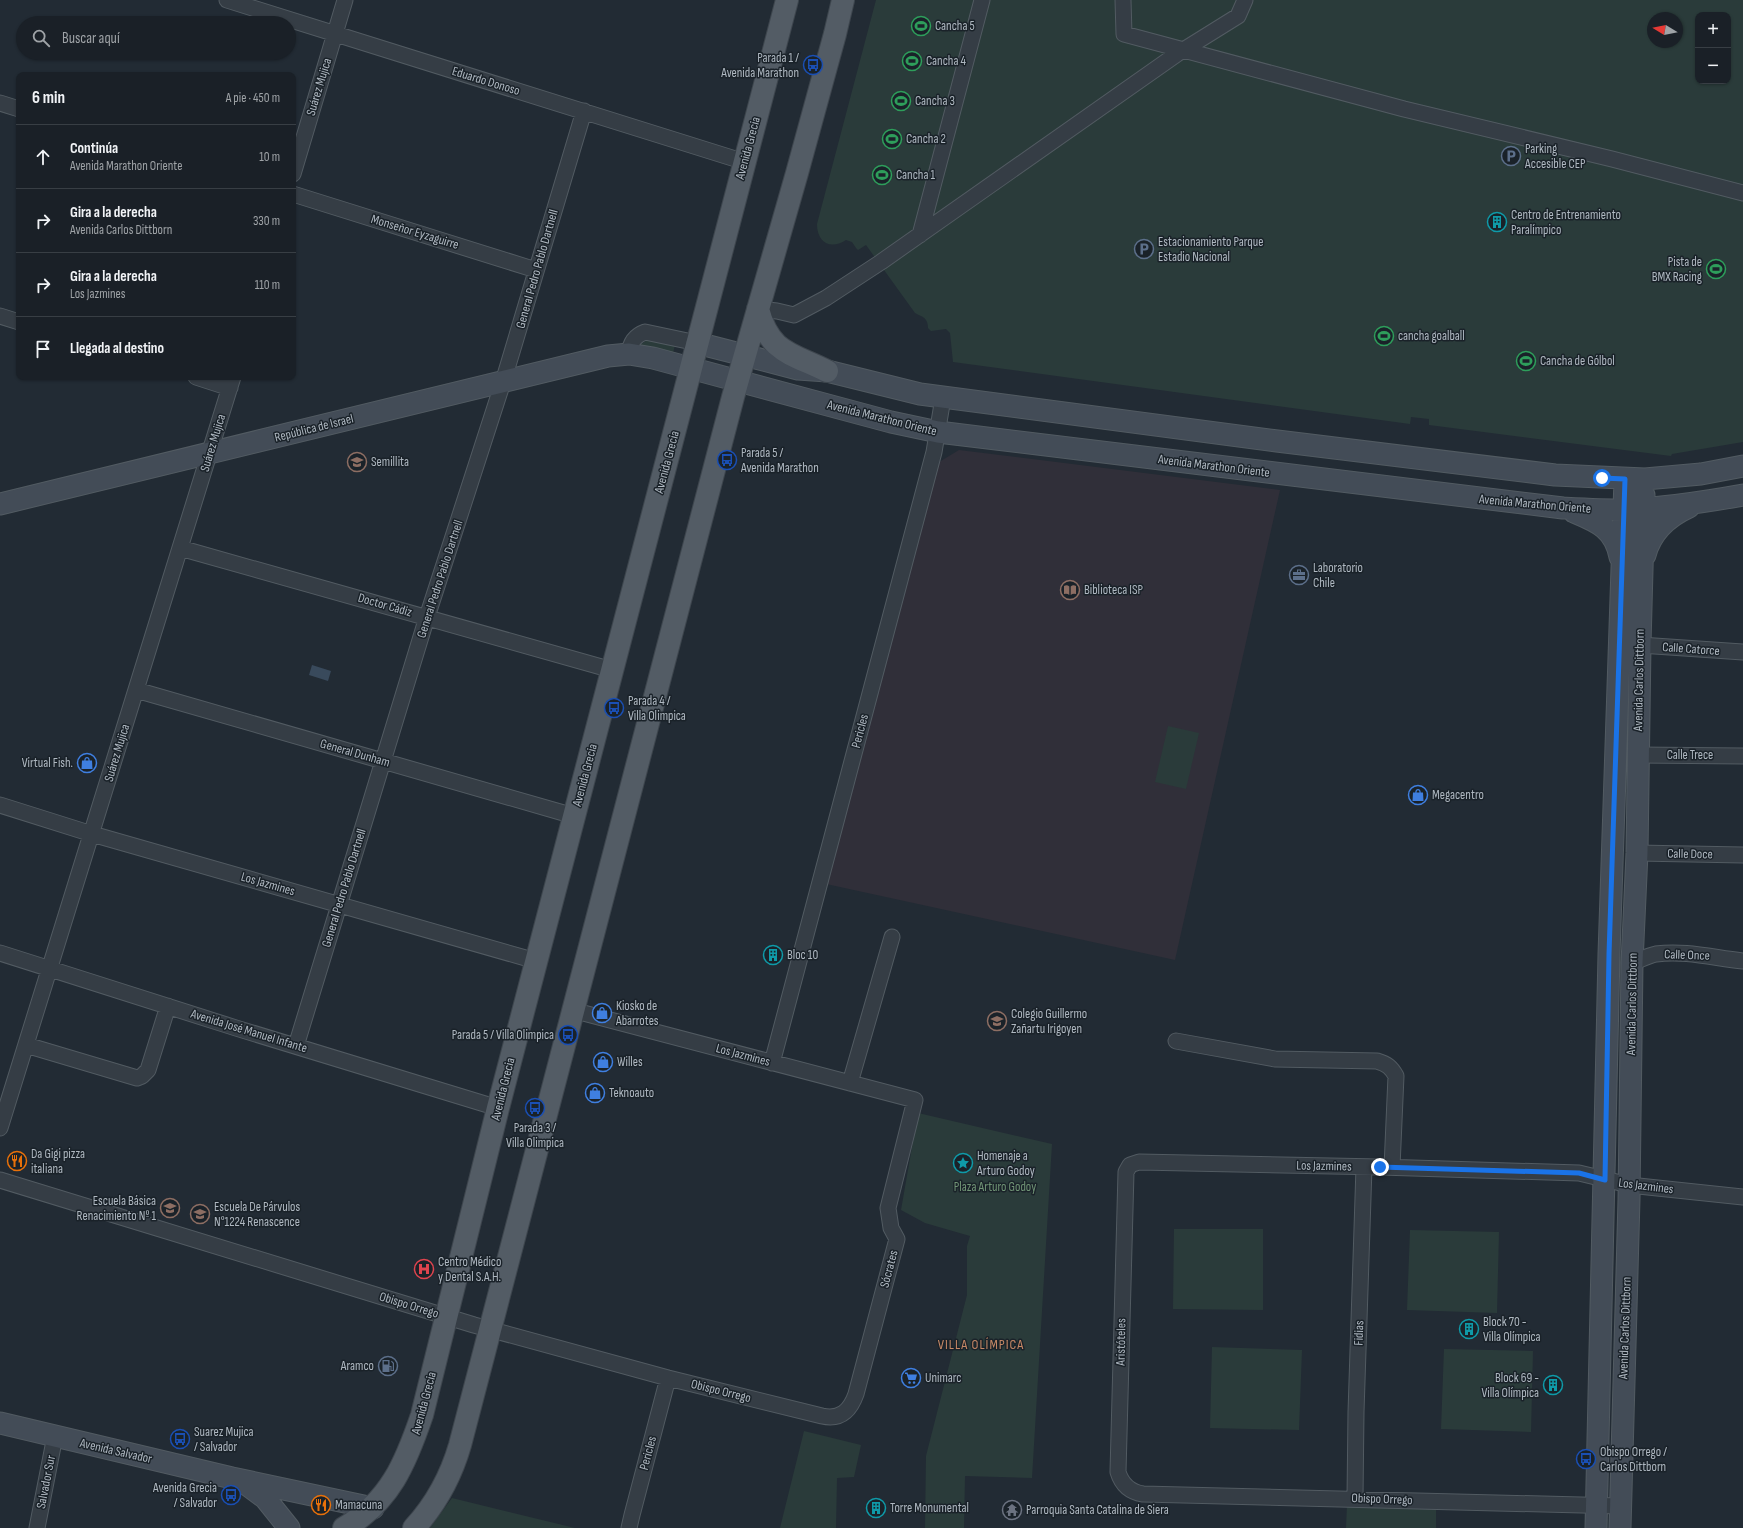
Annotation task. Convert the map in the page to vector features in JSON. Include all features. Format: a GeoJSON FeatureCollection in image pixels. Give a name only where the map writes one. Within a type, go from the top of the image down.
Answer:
{"type":"FeatureCollection","features":[{"type":"Feature","properties":{"kind":"main road","name":"Avenida Grecia"},"geometry":{"type":"LineString","coordinates":[[344,1528],[365,1515],[373,1508],[392,1484],[412,1443],[422,1415],[498,1108],[787,0]]}},
{"type":"Feature","properties":{"kind":"main road"},"geometry":{"type":"LineString","coordinates":[[414,1528],[433,1505],[450,1472],[460,1445],[572,1010],[738,381],[799,166],[843,0]]}},
{"type":"Feature","properties":{"kind":"main road"},"geometry":{"type":"LineString","coordinates":[[758,309],[763,326],[772,342],[785,352],[826,371]]}},
{"type":"Feature","properties":{"kind":"main road"},"geometry":{"type":"LineString","coordinates":[[697,343],[798,369],[826,371],[898,389],[943,398],[1555,475],[1635,479],[1701,474],[1743,466]]}},
{"type":"Feature","properties":{"kind":"main road","name":"República de Israel"},"geometry":{"type":"LineString","coordinates":[[0,504],[608,356],[629,354],[653,358],[691,368]]}},
{"type":"Feature","properties":{"kind":"main road","name":"Avenida Marathon Oriente"},"geometry":{"type":"LineString","coordinates":[[691,368],[891,422],[938,432],[1462,496],[1563,508],[1634,509],[1700,502],[1743,495]]}},
{"type":"Feature","properties":{"kind":"main road"},"geometry":{"type":"LineString","coordinates":[[891,422],[898,389]]}},
{"type":"Feature","properties":{"kind":"main road"},"geometry":{"type":"LineString","coordinates":[[1462,496],[1466,464]]}},
{"type":"Feature","properties":{"kind":"main road","name":"Avenida Carlos Dittborn"},"geometry":{"type":"LineString","coordinates":[[1620,1528],[1629,1186],[1632,963],[1637,853],[1642,566],[1634,509],[1635,479]]}},
{"type":"Feature","properties":{"kind":"main road"},"geometry":{"type":"LineString","coordinates":[[1642,566],[1652,536],[1660,525],[1674,515],[1700,502]]}},
{"type":"Feature","properties":{"kind":"main road"},"geometry":{"type":"LineString","coordinates":[[1563,508],[1602,526],[1615,540],[1621,564]]}},
{"type":"Feature","properties":{"kind":"main road","name":"Avenida Carlos Dittborn"},"geometry":{"type":"LineString","coordinates":[[1596,1528],[1609,954],[1621,564],[1634,509]]}},
{"type":"Feature","properties":{"kind":"main road","name":"Avenida Salvador"},"geometry":{"type":"LineString","coordinates":[[0,1423],[232,1478],[373,1508]]}},
{"type":"Feature","properties":{"kind":"main road","name":"Avenida Salvador"},"geometry":{"type":"LineString","coordinates":[[232,1478],[245,1484],[265,1498],[289,1528]]}},
{"type":"Feature","properties":{"kind":"street","name":"Eduardo Donoso"},"geometry":{"type":"LineString","coordinates":[[227,0],[278,16]]}},
{"type":"Feature","properties":{"kind":"street","name":"Suárez Mujica"},"geometry":{"type":"LineString","coordinates":[[296,164],[345,0]]}},
{"type":"Feature","properties":{"kind":"street"},"geometry":{"type":"LineString","coordinates":[[920,235],[982,0]]}},
{"type":"Feature","properties":{"kind":"street"},"geometry":{"type":"LineString","coordinates":[[1123,0],[1124,34],[1185,49],[1404,109],[1612,159],[1743,193]]}},
{"type":"Feature","properties":{"kind":"street"},"geometry":{"type":"LineString","coordinates":[[758,309],[794,315],[826,298],[920,235],[1185,49],[1238,16],[1245,0]]}},
{"type":"Feature","properties":{"kind":"street","name":"Eduardo Donoso"},"geometry":{"type":"LineString","coordinates":[[296,22],[745,162]]}},
{"type":"Feature","properties":{"kind":"street"},"geometry":{"type":"LineString","coordinates":[[0,103],[16,108]]}},
{"type":"Feature","properties":{"kind":"street","name":"General Pedro Pablo Dartnell"},"geometry":{"type":"LineString","coordinates":[[296,1046],[383,761],[503,382],[584,111]]}},
{"type":"Feature","properties":{"kind":"street","name":"Monseñor Eyzaguirre"},"geometry":{"type":"LineString","coordinates":[[296,195],[536,270]]}},
{"type":"Feature","properties":{"kind":"street"},"geometry":{"type":"LineString","coordinates":[[0,316],[16,321]]}},
{"type":"Feature","properties":{"kind":"street"},"geometry":{"type":"LineString","coordinates":[[629,354],[630,346],[634,338],[645,332],[697,343]]}},
{"type":"Feature","properties":{"kind":"street"},"geometry":{"type":"LineString","coordinates":[[217,380],[231,382]]}},
{"type":"Feature","properties":{"kind":"street","name":"Suárez Mujica"},"geometry":{"type":"LineString","coordinates":[[0,1128],[231,382]]}},
{"type":"Feature","properties":{"kind":"street","name":"Pericles"},"geometry":{"type":"LineString","coordinates":[[772,1063],[938,432],[943,398]]}},
{"type":"Feature","properties":{"kind":"street","name":"Doctor Cádiz"},"geometry":{"type":"LineString","coordinates":[[180,548],[612,670]]}},
{"type":"Feature","properties":{"kind":"street","name":"Calle Catorce"},"geometry":{"type":"LineString","coordinates":[[1640,645],[1743,652]]}},
{"type":"Feature","properties":{"kind":"street","name":"General Dunham"},"geometry":{"type":"LineString","coordinates":[[136,690],[574,816]]}},
{"type":"Feature","properties":{"kind":"street","name":"Calle Trece"},"geometry":{"type":"LineString","coordinates":[[1638,755],[1743,756]]}},
{"type":"Feature","properties":{"kind":"street","name":"Los Jazmines"},"geometry":{"type":"LineString","coordinates":[[0,805],[92,834],[536,961]]}},
{"type":"Feature","properties":{"kind":"street","name":"Calle Doce"},"geometry":{"type":"LineString","coordinates":[[1637,853],[1743,855]]}},
{"type":"Feature","properties":{"kind":"street"},"geometry":{"type":"LineString","coordinates":[[850,1083],[892,938]]}},
{"type":"Feature","properties":{"kind":"street","name":"Avenida José Manuel Infante"},"geometry":{"type":"LineString","coordinates":[[0,953],[498,1108]]}},
{"type":"Feature","properties":{"kind":"street","name":"Calle Once"},"geometry":{"type":"LineString","coordinates":[[1632,963],[1651,955],[1661,954],[1704,955],[1743,961]]}},
{"type":"Feature","properties":{"kind":"street"},"geometry":{"type":"LineString","coordinates":[[26,1045],[138,1078],[148,1070],[168,1006]]}},
{"type":"Feature","properties":{"kind":"street","name":"Los Jazmines"},"geometry":{"type":"LineString","coordinates":[[572,1010],[915,1100]]}},
{"type":"Feature","properties":{"kind":"street"},"geometry":{"type":"LineString","coordinates":[[1176,1041],[1275,1059],[1377,1061],[1385,1063],[1391,1067],[1396,1076],[1392,1167]]}},
{"type":"Feature","properties":{"kind":"street","name":"Sócrates"},"geometry":{"type":"LineString","coordinates":[[822,1416],[827,1418],[840,1415],[845,1413],[853,1404],[897,1239],[891,1228],[888,1208],[915,1100]]}},
{"type":"Feature","properties":{"kind":"street","name":"Los Jazmines"},"geometry":{"type":"LineString","coordinates":[[1126,1175],[1130,1165],[1139,1162],[1392,1167],[1579,1173],[1629,1186],[1743,1197]]}},
{"type":"Feature","properties":{"kind":"street","name":"Fidias"},"geometry":{"type":"LineString","coordinates":[[1355,1498],[1356,1404],[1364,1167]]}},
{"type":"Feature","properties":{"kind":"street","name":"Aristóteles"},"geometry":{"type":"LineString","coordinates":[[1126,1175],[1118,1472],[1126,1487],[1132,1491],[1143,1494]]}},
{"type":"Feature","properties":{"kind":"street","name":"Obispo Orrego"},"geometry":{"type":"LineString","coordinates":[[0,1180],[446,1317],[668,1378],[822,1416]]}},
{"type":"Feature","properties":{"kind":"street","name":"Pericles"},"geometry":{"type":"LineString","coordinates":[[629,1528],[668,1378]]}},
{"type":"Feature","properties":{"kind":"street","name":"Salvador Sur"},"geometry":{"type":"LineString","coordinates":[[37,1528],[56,1436]]}},
{"type":"Feature","properties":{"kind":"street","name":"Obispo Orrego"},"geometry":{"type":"LineString","coordinates":[[1143,1494],[1355,1498],[1620,1506]]}},
{"type":"Feature","properties":{"kind":"shaded area"},"geometry":{"type":"Polygon","coordinates":[[[959,450],[1280,490],[1175,960],[817,882],[926,470],[959,450]]]}},
{"type":"Feature","properties":{"kind":"green space"},"geometry":{"type":"Polygon","coordinates":[[[876,0],[1743,0],[1743,442],[1672,454],[1671,456],[1429,425],[1429,419],[1411,417],[1410,424],[953,362],[950,333],[946,329],[931,331],[928,328],[926,320],[915,313],[866,245],[858,250],[852,242],[846,240],[835,244],[826,243],[819,236],[817,224],[876,0]]]}},
{"type":"Feature","properties":{"kind":"green space"},"geometry":{"type":"Polygon","coordinates":[[[648,339],[675,345],[673,353],[640,345],[648,339]]]}},
{"type":"Feature","properties":{"kind":"green space"},"geometry":{"type":"Polygon","coordinates":[[[1168,726],[1199,733],[1186,789],[1155,782],[1168,726]]]}},
{"type":"Feature","properties":{"kind":"green space","name":"Plaza Arturo Godoy"},"geometry":{"type":"Polygon","coordinates":[[[918,1113],[1052,1144],[1032,1478],[965,1476],[964,1528],[925,1528],[926,1456],[967,1295],[967,1246],[970,1236],[925,1223],[901,1210],[918,1113]]]}},
{"type":"Feature","properties":{"kind":"green space"},"geometry":{"type":"Polygon","coordinates":[[[1174,1229],[1263,1229],[1263,1310],[1173,1309],[1174,1229]]]}},
{"type":"Feature","properties":{"kind":"green space"},"geometry":{"type":"Polygon","coordinates":[[[1410,1230],[1499,1232],[1497,1313],[1407,1310],[1410,1230]]]}},
{"type":"Feature","properties":{"kind":"green space"},"geometry":{"type":"Polygon","coordinates":[[[1212,1347],[1302,1350],[1299,1430],[1210,1428],[1212,1347]]]}},
{"type":"Feature","properties":{"kind":"green space"},"geometry":{"type":"Polygon","coordinates":[[[1444,1349],[1533,1351],[1531,1432],[1441,1429],[1444,1349]]]}},
{"type":"Feature","properties":{"kind":"green space"},"geometry":{"type":"Polygon","coordinates":[[[804,1431],[861,1445],[854,1477],[837,1478],[836,1528],[780,1528],[804,1431]]]}},
{"type":"Feature","properties":{"kind":"green space"},"geometry":{"type":"Polygon","coordinates":[[[452,1498],[575,1528],[430,1528],[452,1498]]]}},
{"type":"Feature","properties":{"kind":"green space"},"geometry":{"type":"Polygon","coordinates":[[[1347,1505],[1436,1507],[1436,1528],[1346,1528],[1347,1505]]]}},
{"type":"Feature","properties":{"kind":"water"},"geometry":{"type":"Polygon","coordinates":[[[312,665],[331,671],[328,681],[309,675],[312,665]]]}},
{"type":"Feature","properties":{"kind":"place","name":"Cancha 5"},"geometry":{"type":"Point","coordinates":[921,26]}},
{"type":"Feature","properties":{"kind":"place","name":"Cancha 4"},"geometry":{"type":"Point","coordinates":[912,61]}},
{"type":"Feature","properties":{"kind":"place","name":"Parada 1 / Avenida Marathon"},"geometry":{"type":"Point","coordinates":[813,65]}},
{"type":"Feature","properties":{"kind":"place","name":"Cancha 3"},"geometry":{"type":"Point","coordinates":[901,101]}},
{"type":"Feature","properties":{"kind":"place","name":"Cancha 2"},"geometry":{"type":"Point","coordinates":[892,139]}},
{"type":"Feature","properties":{"kind":"place","name":"Parking Accesible CEP"},"geometry":{"type":"Point","coordinates":[1511,156]}},
{"type":"Feature","properties":{"kind":"place","name":"Cancha 1"},"geometry":{"type":"Point","coordinates":[882,175]}},
{"type":"Feature","properties":{"kind":"place","name":"Centro de Entrenamiento Paralímpico"},"geometry":{"type":"Point","coordinates":[1497,222]}},
{"type":"Feature","properties":{"kind":"place","name":"Estacionamiento Parque Estadio Nacional"},"geometry":{"type":"Point","coordinates":[1144,249]}},
{"type":"Feature","properties":{"kind":"place","name":"Pista de BMX Racing"},"geometry":{"type":"Point","coordinates":[1716,269]}},
{"type":"Feature","properties":{"kind":"place","name":"cancha goalball"},"geometry":{"type":"Point","coordinates":[1384,336]}},
{"type":"Feature","properties":{"kind":"place","name":"Cancha de Gólbol"},"geometry":{"type":"Point","coordinates":[1526,361]}},
{"type":"Feature","properties":{"kind":"place","name":"Parada 5 / Avenida Marathon"},"geometry":{"type":"Point","coordinates":[727,460]}},
{"type":"Feature","properties":{"kind":"place","name":"Semillita"},"geometry":{"type":"Point","coordinates":[357,462]}},
{"type":"Feature","properties":{"kind":"place","name":"Laboratorio Chile"},"geometry":{"type":"Point","coordinates":[1299,575]}},
{"type":"Feature","properties":{"kind":"place","name":"Biblioteca ISP"},"geometry":{"type":"Point","coordinates":[1070,590]}},
{"type":"Feature","properties":{"kind":"place","name":"Parada 4 / Villa Olimpica"},"geometry":{"type":"Point","coordinates":[614,708]}},
{"type":"Feature","properties":{"kind":"place","name":"Virtual Fish."},"geometry":{"type":"Point","coordinates":[87,763]}},
{"type":"Feature","properties":{"kind":"place","name":"Megacentro"},"geometry":{"type":"Point","coordinates":[1418,795]}},
{"type":"Feature","properties":{"kind":"place","name":"Bloc 10"},"geometry":{"type":"Point","coordinates":[773,955]}},
{"type":"Feature","properties":{"kind":"place","name":"Kiosko de Abarrotes"},"geometry":{"type":"Point","coordinates":[602,1013]}},
{"type":"Feature","properties":{"kind":"place","name":"Colegio Guillermo Zañartu Irigoyen"},"geometry":{"type":"Point","coordinates":[997,1021]}},
{"type":"Feature","properties":{"kind":"place","name":"Parada 5 / Villa Olimpica"},"geometry":{"type":"Point","coordinates":[568,1035]}},
{"type":"Feature","properties":{"kind":"place","name":"Willes"},"geometry":{"type":"Point","coordinates":[603,1062]}},
{"type":"Feature","properties":{"kind":"place","name":"Teknoauto"},"geometry":{"type":"Point","coordinates":[595,1093]}},
{"type":"Feature","properties":{"kind":"place","name":"Parada 3 / Villa Olimpica"},"geometry":{"type":"Point","coordinates":[535,1108]}},
{"type":"Feature","properties":{"kind":"place","name":"Da Gigi pizza italiana"},"geometry":{"type":"Point","coordinates":[17,1161]}},
{"type":"Feature","properties":{"kind":"place","name":"Homenaje a Arturo Godoy"},"geometry":{"type":"Point","coordinates":[963,1163]}},
{"type":"Feature","properties":{"kind":"place","name":"Escuela Básica Renacimiento Nº 1"},"geometry":{"type":"Point","coordinates":[170,1208]}},
{"type":"Feature","properties":{"kind":"place","name":"Escuela De Párvulos N°1224 Renascence"},"geometry":{"type":"Point","coordinates":[200,1214]}},
{"type":"Feature","properties":{"kind":"place","name":"Centro Médico y Dental S.A.H."},"geometry":{"type":"Point","coordinates":[424,1269]}},
{"type":"Feature","properties":{"kind":"place","name":"Block 70 - Villa Olímpica"},"geometry":{"type":"Point","coordinates":[1469,1329]}},
{"type":"Feature","properties":{"kind":"place","name":"Aramco"},"geometry":{"type":"Point","coordinates":[388,1366]}},
{"type":"Feature","properties":{"kind":"place","name":"Unimarc"},"geometry":{"type":"Point","coordinates":[911,1378]}},
{"type":"Feature","properties":{"kind":"place","name":"Block 69 - Villa Olímpica"},"geometry":{"type":"Point","coordinates":[1553,1385]}},
{"type":"Feature","properties":{"kind":"place","name":"Suarez Mujica / Salvador"},"geometry":{"type":"Point","coordinates":[180,1439]}},
{"type":"Feature","properties":{"kind":"place","name":"Obispo Orrego / Carlos Dittborn"},"geometry":{"type":"Point","coordinates":[1586,1459]}},
{"type":"Feature","properties":{"kind":"place","name":"Avenida Grecia / Salvador"},"geometry":{"type":"Point","coordinates":[231,1495]}},
{"type":"Feature","properties":{"kind":"place","name":"Mamacuna"},"geometry":{"type":"Point","coordinates":[321,1505]}},
{"type":"Feature","properties":{"kind":"place","name":"Torre Monumental"},"geometry":{"type":"Point","coordinates":[876,1508]}},
{"type":"Feature","properties":{"kind":"place","name":"Parroquia Santa Catalina de Siera"},"geometry":{"type":"Point","coordinates":[1012,1510]}},
{"type":"Feature","properties":{"kind":"district","name":"VILLA OLÍMPICA"},"geometry":{"type":"Point","coordinates":[981,1344]}},
{"type":"Feature","properties":{"kind":"route"},"geometry":{"type":"LineString","coordinates":[[1380,1167],[1579,1173],[1605,1180],[1609,954],[1625,479],[1602,478]]}}]}
